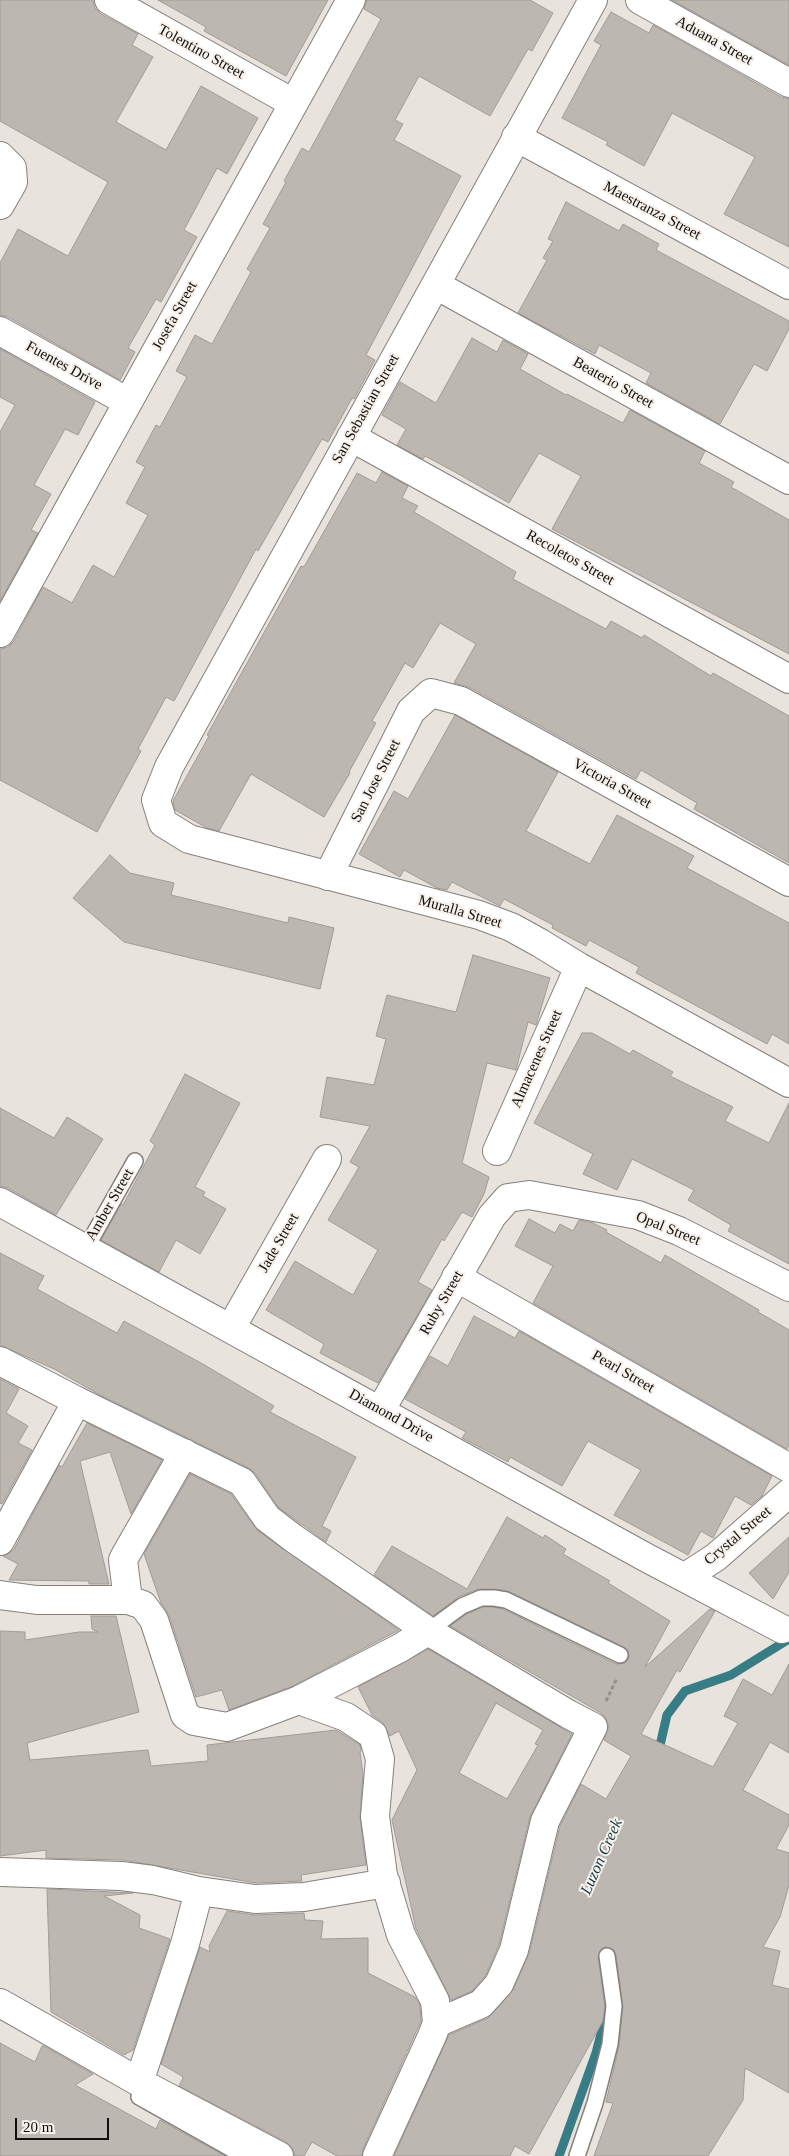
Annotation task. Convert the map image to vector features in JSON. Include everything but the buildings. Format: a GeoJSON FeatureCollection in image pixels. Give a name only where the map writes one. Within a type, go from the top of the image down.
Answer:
{"type":"FeatureCollection","features":[{"type":"Feature","properties":{"kind":"street","name":"Tolentino Street"},"geometry":{"type":"LineString","coordinates":[[109,0],[293,103]]}},
{"type":"Feature","properties":{"kind":"street","name":"Josefa Street"},"geometry":{"type":"LineString","coordinates":[[0,633],[293,103],[352,0]]}},
{"type":"Feature","properties":{"kind":"street","name":"San Sebastian Street"},"geometry":{"type":"LineString","coordinates":[[163,822],[156,800],[169,767],[593,0]]}},
{"type":"Feature","properties":{"kind":"street","name":"Aduana Street"},"geometry":{"type":"LineString","coordinates":[[640,0],[789,82]]}},
{"type":"Feature","properties":{"kind":"street","name":"Maestranza Street"},"geometry":{"type":"LineString","coordinates":[[516,137],[789,285]]}},
{"type":"Feature","properties":{"kind":"street"},"geometry":{"type":"LineString","coordinates":[[0,156],[12,168],[13,182],[0,205]]}},
{"type":"Feature","properties":{"kind":"street","name":"Beaterio Street"},"geometry":{"type":"LineString","coordinates":[[436,285],[789,480]]}},
{"type":"Feature","properties":{"kind":"street","name":"Fuentes Drive"},"geometry":{"type":"LineString","coordinates":[[0,331],[128,402]]}},
{"type":"Feature","properties":{"kind":"street","name":"Recoletos Street"},"geometry":{"type":"LineString","coordinates":[[350,437],[789,679]]}},
{"type":"Feature","properties":{"kind":"street","name":"San Jose Street"},"geometry":{"type":"LineString","coordinates":[[328,876],[411,711],[432,693]]}},
{"type":"Feature","properties":{"kind":"street","name":"Victoria Street"},"geometry":{"type":"LineString","coordinates":[[432,693],[461,701],[789,882]]}},
{"type":"Feature","properties":{"kind":"street","name":"Muralla Street"},"geometry":{"type":"LineString","coordinates":[[163,822],[189,839],[479,914],[511,927],[540,942],[579,967],[789,1083]]}},
{"type":"Feature","properties":{"kind":"street","name":"Almacenes Street"},"geometry":{"type":"LineString","coordinates":[[497,1151],[579,967]]}},
{"type":"Feature","properties":{"kind":"street","name":"Jade Street"},"geometry":{"type":"LineString","coordinates":[[231,1328],[327,1159]]}},
{"type":"Feature","properties":{"kind":"street","name":"Opal Street"},"geometry":{"type":"LineString","coordinates":[[508,1198],[529,1195],[638,1215],[679,1231],[789,1287]]}},
{"type":"Feature","properties":{"kind":"street","name":"Ruby Street"},"geometry":{"type":"LineString","coordinates":[[380,1411],[492,1216],[508,1198]]}},
{"type":"Feature","properties":{"kind":"street","name":"Diamond Drive"},"geometry":{"type":"LineString","coordinates":[[0,1202],[647,1558],[782,1629]]}},
{"type":"Feature","properties":{"kind":"street","name":"Pearl Street"},"geometry":{"type":"LineString","coordinates":[[456,1277],[789,1468]]}},
{"type":"Feature","properties":{"kind":"street"},"geometry":{"type":"LineString","coordinates":[[0,1360],[77,1401],[242,1482],[267,1518],[292,1538],[428,1631],[568,1714],[593,1726],[545,1821],[514,1950],[499,1984],[481,2004],[437,2023]]}},
{"type":"Feature","properties":{"kind":"street"},"geometry":{"type":"LineString","coordinates":[[0,1541],[77,1401]]}},
{"type":"Feature","properties":{"kind":"street"},"geometry":{"type":"LineString","coordinates":[[128,1600],[124,1556],[184,1453]]}},
{"type":"Feature","properties":{"kind":"street","name":"Crystal Street"},"geometry":{"type":"LineString","coordinates":[[685,1577],[716,1557],[789,1493]]}},
{"type":"Feature","properties":{"kind":"street"},"geometry":{"type":"LineString","coordinates":[[0,1595],[37,1600],[128,1600],[144,1605],[154,1620],[186,1715],[194,1721],[227,1727],[299,1700],[407,1645],[428,1631]]}},
{"type":"Feature","properties":{"kind":"street"},"geometry":{"type":"LineString","coordinates":[[299,1700],[346,1717],[373,1735],[380,1759],[375,1816],[386,1883],[401,1935],[435,2001],[437,2023],[377,2156]]}},
{"type":"Feature","properties":{"kind":"street"},"geometry":{"type":"LineString","coordinates":[[0,1872],[121,1876],[154,1880],[199,1891],[255,1899],[304,1897],[386,1883]]}},
{"type":"Feature","properties":{"kind":"street"},"geometry":{"type":"LineString","coordinates":[[138,2082],[185,1944],[199,1891]]}},
{"type":"Feature","properties":{"kind":"street"},"geometry":{"type":"LineString","coordinates":[[0,2003],[138,2082],[279,2156]]}},
{"type":"Feature","properties":{"kind":"lane","name":"Amber Street"},"geometry":{"type":"LineString","coordinates":[[85,1250],[135,1161]]}},
{"type":"Feature","properties":{"kind":"lane"},"geometry":{"type":"LineString","coordinates":[[428,1631],[462,1606],[480,1598],[494,1598],[506,1600],[620,1655]]}},
{"type":"Feature","properties":{"kind":"lane"},"geometry":{"type":"LineString","coordinates":[[577,2156],[595,2103],[610,2044],[614,2006],[607,1956]]}},
{"type":"Feature","properties":{"kind":"lane"},"geometry":{"type":"LineString","coordinates":[[0,2018],[244,2156]]}},
{"type":"Feature","properties":{"kind":"path"},"geometry":{"type":"LineString","coordinates":[[593,1726],[622,1665],[620,1655]]}},
{"type":"Feature","properties":{"kind":"waterway","name":"Luzon Creek"},"geometry":{"type":"LineString","coordinates":[[658,1754],[667,1715],[685,1691],[731,1675],[789,1639]]}},
{"type":"Feature","properties":{"kind":"waterway","name":"Luzon Creek"},"geometry":{"type":"LineString","coordinates":[[559,2156],[596,2053],[604,2022],[603,2007]]}}]}
